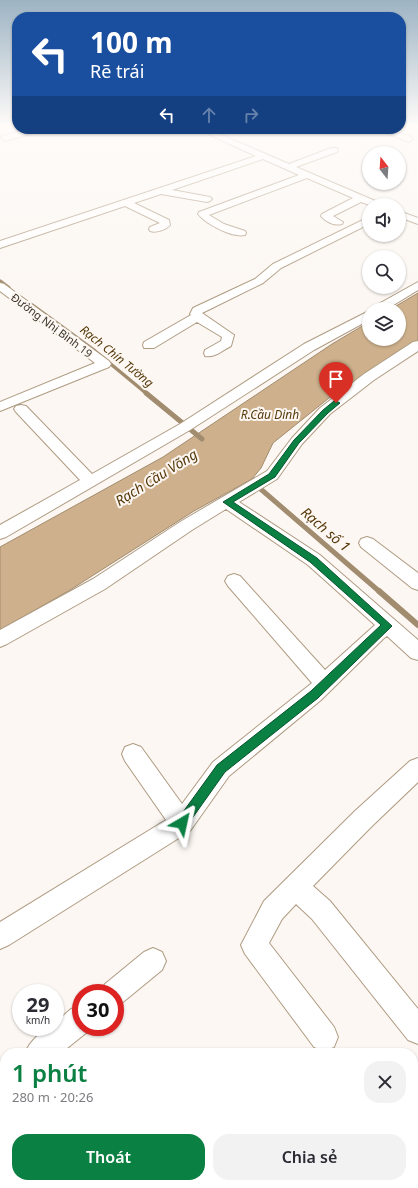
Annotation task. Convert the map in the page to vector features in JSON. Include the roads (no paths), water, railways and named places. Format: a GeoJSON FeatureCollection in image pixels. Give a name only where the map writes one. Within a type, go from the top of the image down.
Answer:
{"type":"FeatureCollection","features":[{"type":"Feature","properties":{"kind":"street"},"geometry":{"type":"LineString","coordinates":[[0,245],[192,180]]}},
{"type":"Feature","properties":{"kind":"street"},"geometry":{"type":"LineString","coordinates":[[241,233],[217,224],[206,218],[203,214],[292,180]]}},
{"type":"Feature","properties":{"kind":"street"},"geometry":{"type":"LineString","coordinates":[[319,180],[361,198]]}},
{"type":"Feature","properties":{"kind":"street"},"geometry":{"type":"LineString","coordinates":[[161,191],[207,200]]}},
{"type":"Feature","properties":{"kind":"street"},"geometry":{"type":"LineString","coordinates":[[338,222],[326,216],[361,198]]}},
{"type":"Feature","properties":{"kind":"street"},"geometry":{"type":"LineString","coordinates":[[126,203],[165,222],[165,224],[154,229]]}},
{"type":"Feature","properties":{"kind":"street"},"geometry":{"type":"LineString","coordinates":[[406,217],[418,221]]}},
{"type":"Feature","properties":{"kind":"street"},"geometry":{"type":"LineString","coordinates":[[197,317],[197,311],[259,281],[277,266],[362,224]]}},
{"type":"Feature","properties":{"kind":"street"},"geometry":{"type":"LineString","coordinates":[[390,302],[418,285]]}},
{"type":"Feature","properties":{"kind":"street","name":"Đường Nhị Bình 19"},"geometry":{"type":"LineString","coordinates":[[0,286],[30,307],[104,364],[0,407]]}},
{"type":"Feature","properties":{"kind":"street"},"geometry":{"type":"LineString","coordinates":[[149,345],[197,317]]}},
{"type":"Feature","properties":{"kind":"street"},"geometry":{"type":"LineString","coordinates":[[197,317],[216,326],[228,335],[227,343],[210,353]]}},
{"type":"Feature","properties":{"kind":"street"},"geometry":{"type":"LineString","coordinates":[[0,532],[189,424],[309,347],[362,319]]}},
{"type":"Feature","properties":{"kind":"street"},"geometry":{"type":"LineString","coordinates":[[0,639],[99,584],[186,526],[272,476],[297,441],[325,411],[369,377],[418,344]]}},
{"type":"Feature","properties":{"kind":"street"},"geometry":{"type":"LineString","coordinates":[[21,409],[90,481]]}},
{"type":"Feature","properties":{"kind":"street"},"geometry":{"type":"LineString","coordinates":[[227,502],[314,560],[418,652]]}},
{"type":"Feature","properties":{"kind":"street"},"geometry":{"type":"LineString","coordinates":[[367,543],[418,583]]}},
{"type":"Feature","properties":{"kind":"street"},"geometry":{"type":"LineString","coordinates":[[234,581],[324,684]]}},
{"type":"Feature","properties":{"kind":"street"},"geometry":{"type":"LineString","coordinates":[[0,936],[182,823],[221,769],[314,694],[376,634],[388,626]]}},
{"type":"Feature","properties":{"kind":"street"},"geometry":{"type":"LineString","coordinates":[[133,754],[182,823]]}},
{"type":"Feature","properties":{"kind":"street"},"geometry":{"type":"LineString","coordinates":[[324,1037],[254,945],[272,910],[362,819],[418,768]]}},
{"type":"Feature","properties":{"kind":"street"},"geometry":{"type":"LineString","coordinates":[[296,887],[321,910],[418,1030]]}},
{"type":"Feature","properties":{"kind":"street"},"geometry":{"type":"LineString","coordinates":[[124,985],[153,961]]}},
{"type":"Feature","properties":{"kind":"street"},"geometry":{"type":"LineString","coordinates":[[45,1048],[72,1026]]}},
{"type":"Feature","properties":{"kind":"water"},"geometry":{"type":"Polygon","coordinates":[[[418,293],[418,341],[329,398],[273,443],[261,468],[252,479],[194,511],[70,590],[0,630],[0,547],[163,457],[332,344],[362,326],[362,346],[406,346],[406,302],[403,302],[418,293]]]}},
{"type":"Feature","properties":{"kind":"waterway","name":"Rạch Chín Tường"},"geometry":{"type":"LineString","coordinates":[[0,281],[9,288]]}},
{"type":"Feature","properties":{"kind":"waterway","name":"Rạch Chín Tường"},"geometry":{"type":"LineString","coordinates":[[32,305],[95,351],[147,394]]}},
{"type":"Feature","properties":{"kind":"waterway","name":"Rạch Chín Tường"},"geometry":{"type":"LineString","coordinates":[[146,393],[202,439]]}},
{"type":"Feature","properties":{"kind":"waterway","name":"Rạch số 1"},"geometry":{"type":"LineString","coordinates":[[256,485],[380,592]]}},
{"type":"Feature","properties":{"kind":"waterway","name":"Rạch số 1"},"geometry":{"type":"LineString","coordinates":[[379,591],[418,625]]}},
{"type":"Feature","properties":{"kind":"water label","name":"R.Cầu Dinh"},"geometry":{"type":"Point","coordinates":[270,414]}},
{"type":"Feature","properties":{"kind":"water label","name":"Rạch Cầu Võng"},"geometry":{"type":"Point","coordinates":[156,477]}}]}
